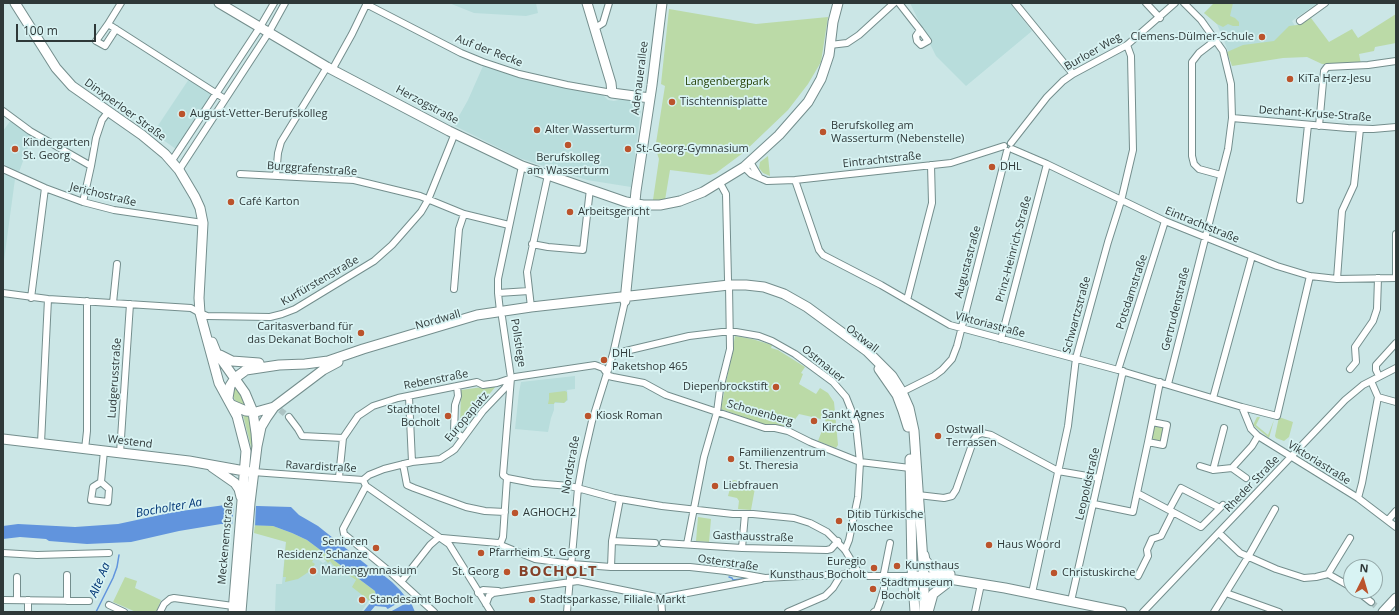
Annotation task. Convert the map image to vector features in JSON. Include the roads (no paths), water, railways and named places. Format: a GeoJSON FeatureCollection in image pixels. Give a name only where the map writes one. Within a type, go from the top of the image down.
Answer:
{"type":"FeatureCollection","features":[{"type":"Feature","properties":{"kind":"main road","name":"Dinxperloer Straße"},"geometry":{"type":"LineString","coordinates":[[15,3],[56,68],[72,86],[142,135],[165,154],[178,170],[195,197],[200,208],[203,223],[199,298],[200,313],[206,342],[219,383],[230,402],[245,442],[249,472]]}},
{"type":"Feature","properties":{"kind":"main road","name":"Herzogstraße"},"geometry":{"type":"LineString","coordinates":[[219,3],[330,68],[522,166],[635,204],[660,205],[680,202],[720,183],[747,165],[779,135],[808,102],[817,88],[825,70],[833,22],[838,3]]}},
{"type":"Feature","properties":{"kind":"main road"},"geometry":{"type":"LineString","coordinates":[[588,3],[611,83],[612,92],[650,98]]}},
{"type":"Feature","properties":{"kind":"main road","name":"Adenauerallee"},"geometry":{"type":"LineString","coordinates":[[635,204],[662,3]]}},
{"type":"Feature","properties":{"kind":"main road"},"geometry":{"type":"LineString","coordinates":[[625,299],[635,204]]}},
{"type":"Feature","properties":{"kind":"main road","name":"Ostwall"},"geometry":{"type":"LineString","coordinates":[[625,299],[729,285],[746,285],[764,288],[784,294],[807,307],[872,354],[892,376],[909,408],[913,424],[922,549],[925,560],[934,569],[976,583]]}},
{"type":"Feature","properties":{"kind":"main road","name":"Nordwall"},"geometry":{"type":"LineString","coordinates":[[257,446],[262,427],[267,417],[313,378],[330,366],[347,359],[446,329],[531,307],[625,299]]}},
{"type":"Feature","properties":{"kind":"main road","name":"Nordwall"},"geometry":{"type":"LineString","coordinates":[[279,365],[328,361],[459,320],[625,299]]}},
{"type":"Feature","properties":{"kind":"main road","name":"Dinxperloer Straße"},"geometry":{"type":"LineString","coordinates":[[200,313],[216,352],[245,393],[253,412],[257,446],[249,472]]}},
{"type":"Feature","properties":{"kind":"main road"},"geometry":{"type":"LineString","coordinates":[[216,352],[232,361],[279,365]]}},
{"type":"Feature","properties":{"kind":"main road"},"geometry":{"type":"LineString","coordinates":[[305,364],[312,370],[313,378]]}},
{"type":"Feature","properties":{"kind":"main road"},"geometry":{"type":"LineString","coordinates":[[230,402],[230,386],[235,378],[246,370],[279,365]]}},
{"type":"Feature","properties":{"kind":"main road","name":"Ostwall"},"geometry":{"type":"LineString","coordinates":[[900,393],[908,429],[912,515],[918,579]]}},
{"type":"Feature","properties":{"kind":"main road","name":"Nordwall"},"geometry":{"type":"LineString","coordinates":[[230,402],[240,410],[253,412],[277,408]]}},
{"type":"Feature","properties":{"kind":"main road","name":"Westend"},"geometry":{"type":"LineString","coordinates":[[3,439],[207,464],[249,472]]}},
{"type":"Feature","properties":{"kind":"main road"},"geometry":{"type":"LineString","coordinates":[[207,464],[235,483],[246,503]]}},
{"type":"Feature","properties":{"kind":"main road","name":"Meckenemstraße"},"geometry":{"type":"LineString","coordinates":[[241,612],[244,530],[249,472]]}},
{"type":"Feature","properties":{"kind":"main road","name":"Meckenemstraße"},"geometry":{"type":"LineString","coordinates":[[233,609],[244,530]]}},
{"type":"Feature","properties":{"kind":"main road","name":"Ostwall"},"geometry":{"type":"LineString","coordinates":[[918,579],[922,549]]}},
{"type":"Feature","properties":{"kind":"main road"},"geometry":{"type":"LineString","coordinates":[[918,579],[946,584],[976,583]]}},
{"type":"Feature","properties":{"kind":"main road"},"geometry":{"type":"LineString","coordinates":[[918,579],[976,583],[1122,612]]}},
{"type":"Feature","properties":{"kind":"main road"},"geometry":{"type":"LineString","coordinates":[[915,612],[918,579]]}},
{"type":"Feature","properties":{"kind":"main road"},"geometry":{"type":"LineString","coordinates":[[918,579],[920,612]]}},
{"type":"Feature","properties":{"kind":"main road"},"geometry":{"type":"LineString","coordinates":[[918,579],[924,612]]}},
{"type":"Feature","properties":{"kind":"main road"},"geometry":{"type":"LineString","coordinates":[[928,612],[933,594],[940,587],[946,584]]}},
{"type":"Feature","properties":{"kind":"main road"},"geometry":{"type":"LineString","coordinates":[[1380,610],[1396,598]]}},
{"type":"Feature","properties":{"kind":"street"},"geometry":{"type":"LineString","coordinates":[[116,29],[105,46],[96,40],[121,3]]}},
{"type":"Feature","properties":{"kind":"street"},"geometry":{"type":"LineString","coordinates":[[171,162],[260,27],[274,3]]}},
{"type":"Feature","properties":{"kind":"street"},"geometry":{"type":"LineString","coordinates":[[178,170],[269,32],[285,3]]}},
{"type":"Feature","properties":{"kind":"street"},"geometry":{"type":"LineString","coordinates":[[595,28],[603,23],[609,3]]}},
{"type":"Feature","properties":{"kind":"street"},"geometry":{"type":"LineString","coordinates":[[830,45],[847,43],[859,35],[894,3]]}},
{"type":"Feature","properties":{"kind":"street"},"geometry":{"type":"LineString","coordinates":[[900,3],[920,30]]}},
{"type":"Feature","properties":{"kind":"street"},"geometry":{"type":"LineString","coordinates":[[1015,3],[1073,74]]}},
{"type":"Feature","properties":{"kind":"street"},"geometry":{"type":"LineString","coordinates":[[1146,3],[1160,18]]}},
{"type":"Feature","properties":{"kind":"street","name":"Burloer Weg"},"geometry":{"type":"LineString","coordinates":[[1008,147],[1047,97],[1057,87],[1073,74],[1127,45],[1176,3]]}},
{"type":"Feature","properties":{"kind":"street","name":"Gertrudenstraße"},"geometry":{"type":"LineString","coordinates":[[1168,384],[1228,149],[1232,118],[1232,91],[1228,66],[1223,51],[1202,20],[1184,3]]}},
{"type":"Feature","properties":{"kind":"street"},"geometry":{"type":"LineString","coordinates":[[1300,21],[1325,3]]}},
{"type":"Feature","properties":{"kind":"street"},"geometry":{"type":"LineString","coordinates":[[276,176],[278,153],[281,142],[330,68],[367,4]]}},
{"type":"Feature","properties":{"kind":"street","name":"Auf der Recke"},"geometry":{"type":"LineString","coordinates":[[367,4],[461,53],[483,62],[519,74],[567,85],[612,92]]}},
{"type":"Feature","properties":{"kind":"street"},"geometry":{"type":"LineString","coordinates":[[108,24],[225,99]]}},
{"type":"Feature","properties":{"kind":"street"},"geometry":{"type":"LineString","coordinates":[[1216,40],[1199,53],[1192,62],[1192,156],[1194,164],[1199,169],[1221,175]]}},
{"type":"Feature","properties":{"kind":"street","name":"Schwartzstraße"},"geometry":{"type":"LineString","coordinates":[[1032,593],[1068,426],[1076,358],[1121,200],[1133,150],[1131,56],[1127,45]]}},
{"type":"Feature","properties":{"kind":"street"},"geometry":{"type":"LineString","coordinates":[[1319,126],[1324,71],[1327,67],[1368,65],[1396,61]]}},
{"type":"Feature","properties":{"kind":"street"},"geometry":{"type":"LineString","coordinates":[[3,111],[30,130],[91,166]]}},
{"type":"Feature","properties":{"kind":"street"},"geometry":{"type":"LineString","coordinates":[[82,202],[96,138],[102,120],[108,112]]}},
{"type":"Feature","properties":{"kind":"street"},"geometry":{"type":"LineString","coordinates":[[202,116],[210,121]]}},
{"type":"Feature","properties":{"kind":"street","name":"Dechant-Kruse-Straße"},"geometry":{"type":"LineString","coordinates":[[1232,118],[1360,129],[1396,128]]}},
{"type":"Feature","properties":{"kind":"street"},"geometry":{"type":"LineString","coordinates":[[1300,200],[1308,125]]}},
{"type":"Feature","properties":{"kind":"street"},"geometry":{"type":"LineString","coordinates":[[1337,279],[1342,211],[1354,185],[1360,129]]}},
{"type":"Feature","properties":{"kind":"street","name":"Kurfürstenstraße"},"geometry":{"type":"LineString","coordinates":[[3,293],[31,298],[191,308],[207,316],[270,317],[282,314],[294,309],[374,261],[392,245],[411,225],[428,200],[455,133]]}},
{"type":"Feature","properties":{"kind":"street","name":"Eintrachtstraße"},"geometry":{"type":"LineString","coordinates":[[747,165],[754,170],[761,179],[772,182],[959,161],[1008,147],[1047,164],[1165,221],[1277,266],[1310,276],[1337,279],[1396,278]]}},
{"type":"Feature","properties":{"kind":"street","name":"Augustastraße"},"geometry":{"type":"LineString","coordinates":[[900,393],[934,376],[952,359],[957,346],[1008,147]]}},
{"type":"Feature","properties":{"kind":"street","name":"Prinz-Heinrich-Straße"},"geometry":{"type":"LineString","coordinates":[[1001,339],[1047,164]]}},
{"type":"Feature","properties":{"kind":"street"},"geometry":{"type":"LineString","coordinates":[[907,300],[932,202],[931,165]]}},
{"type":"Feature","properties":{"kind":"street","name":"Pollstiege"},"geometry":{"type":"LineString","coordinates":[[438,538],[498,543],[501,542],[503,537],[511,378],[498,293],[499,273],[522,166]]}},
{"type":"Feature","properties":{"kind":"street","name":"Jerichostraße"},"geometry":{"type":"LineString","coordinates":[[3,169],[45,188],[82,202],[114,210],[203,223]]}},
{"type":"Feature","properties":{"kind":"street","name":"Burggrafenstraße"},"geometry":{"type":"LineString","coordinates":[[240,174],[354,180],[420,196],[464,214],[508,226]]}},
{"type":"Feature","properties":{"kind":"street"},"geometry":{"type":"LineString","coordinates":[[531,307],[527,272],[548,175]]}},
{"type":"Feature","properties":{"kind":"street","name":"Viktoriastraße"},"geometry":{"type":"LineString","coordinates":[[795,180],[819,250],[823,255],[881,285],[942,322],[1120,370],[1276,416],[1310,276]]}},
{"type":"Feature","properties":{"kind":"street"},"geometry":{"type":"LineString","coordinates":[[687,544],[704,457],[717,412],[720,389],[730,349],[726,194],[720,183]]}},
{"type":"Feature","properties":{"kind":"street"},"geometry":{"type":"LineString","coordinates":[[31,298],[45,188]]}},
{"type":"Feature","properties":{"kind":"street"},"geometry":{"type":"LineString","coordinates":[[532,244],[582,250],[590,189]]}},
{"type":"Feature","properties":{"kind":"street"},"geometry":{"type":"LineString","coordinates":[[454,289],[459,229],[464,214]]}},
{"type":"Feature","properties":{"kind":"street","name":"Potsdamstraße"},"geometry":{"type":"LineString","coordinates":[[1120,370],[1165,221]]}},
{"type":"Feature","properties":{"kind":"street"},"geometry":{"type":"LineString","coordinates":[[1396,234],[1396,278]]}},
{"type":"Feature","properties":{"kind":"street"},"geometry":{"type":"LineString","coordinates":[[1213,398],[1252,256]]}},
{"type":"Feature","properties":{"kind":"street"},"geometry":{"type":"LineString","coordinates":[[113,303],[117,264]]}},
{"type":"Feature","properties":{"kind":"street"},"geometry":{"type":"LineString","coordinates":[[1350,369],[1356,362],[1356,347],[1373,321],[1377,303],[1378,278]]}},
{"type":"Feature","properties":{"kind":"street"},"geometry":{"type":"LineString","coordinates":[[498,293],[529,291]]}},
{"type":"Feature","properties":{"kind":"street"},"geometry":{"type":"LineString","coordinates":[[41,443],[48,299]]}},
{"type":"Feature","properties":{"kind":"street"},"geometry":{"type":"LineString","coordinates":[[613,354],[625,299]]}},
{"type":"Feature","properties":{"kind":"street"},"geometry":{"type":"LineString","coordinates":[[85,449],[87,432],[87,301]]}},
{"type":"Feature","properties":{"kind":"street","name":"Ludgerusstraße"},"geometry":{"type":"LineString","coordinates":[[120,453],[130,304]]}},
{"type":"Feature","properties":{"kind":"street","name":"Ostmauer"},"geometry":{"type":"LineString","coordinates":[[613,354],[689,336],[730,331],[748,333],[772,341],[801,358],[834,382],[846,397],[852,412],[856,425],[860,462],[858,497],[849,540],[845,550]]}},
{"type":"Feature","properties":{"kind":"street"},"geometry":{"type":"LineString","coordinates":[[1379,376],[1376,370],[1376,365],[1396,343]]}},
{"type":"Feature","properties":{"kind":"street","name":"Nordstraße"},"geometry":{"type":"LineString","coordinates":[[567,612],[578,488],[586,444],[613,354]]}},
{"type":"Feature","properties":{"kind":"street","name":"Rebenstraße"},"geometry":{"type":"LineString","coordinates":[[339,477],[343,438],[358,416],[367,409],[386,402],[477,382],[483,385],[490,384],[502,382],[511,378],[589,365],[599,366],[613,377]]}},
{"type":"Feature","properties":{"kind":"street","name":"Rheder Straße"},"geometry":{"type":"LineString","coordinates":[[1143,612],[1345,400],[1370,381],[1396,368]]}},
{"type":"Feature","properties":{"kind":"street","name":"Leopoldstraße"},"geometry":{"type":"LineString","coordinates":[[1071,601],[1094,504],[1120,370]]}},
{"type":"Feature","properties":{"kind":"street","name":"Schonenberg"},"geometry":{"type":"LineString","coordinates":[[613,377],[644,383],[666,395],[765,428],[775,428],[788,431],[810,442],[860,462],[910,468]]}},
{"type":"Feature","properties":{"kind":"street","name":"Europaplatz"},"geometry":{"type":"LineString","coordinates":[[363,480],[369,475],[403,464],[440,459],[447,455],[455,449],[483,410],[505,388],[511,378]]}},
{"type":"Feature","properties":{"kind":"street"},"geometry":{"type":"LineString","coordinates":[[1358,498],[1378,397],[1370,381]]}},
{"type":"Feature","properties":{"kind":"street"},"geometry":{"type":"LineString","coordinates":[[1094,504],[1133,512],[1160,382]]}},
{"type":"Feature","properties":{"kind":"street"},"geometry":{"type":"LineString","coordinates":[[457,386],[458,396],[455,405],[454,430],[463,437]]}},
{"type":"Feature","properties":{"kind":"street"},"geometry":{"type":"LineString","coordinates":[[409,396],[412,462]]}},
{"type":"Feature","properties":{"kind":"street"},"geometry":{"type":"LineString","coordinates":[[1378,397],[1396,402]]}},
{"type":"Feature","properties":{"kind":"street","name":"Viktoriastraße"},"geometry":{"type":"LineString","coordinates":[[1242,407],[1251,429],[1258,436],[1358,498],[1396,527]]}},
{"type":"Feature","properties":{"kind":"street"},"geometry":{"type":"LineString","coordinates":[[289,417],[302,436],[343,438]]}},
{"type":"Feature","properties":{"kind":"street"},"geometry":{"type":"LineString","coordinates":[[1148,442],[1163,445],[1167,425],[1152,422]]}},
{"type":"Feature","properties":{"kind":"street"},"geometry":{"type":"LineString","coordinates":[[1213,470],[1224,428]]}},
{"type":"Feature","properties":{"kind":"street"},"geometry":{"type":"LineString","coordinates":[[918,495],[944,498],[952,496],[956,490],[974,439],[977,434],[982,433],[991,435],[1058,471],[1099,478]]}},
{"type":"Feature","properties":{"kind":"street"},"geometry":{"type":"LineString","coordinates":[[1232,468],[1252,446],[1258,436]]}},
{"type":"Feature","properties":{"kind":"street"},"geometry":{"type":"LineString","coordinates":[[101,482],[104,451]]}},
{"type":"Feature","properties":{"kind":"street"},"geometry":{"type":"LineString","coordinates":[[403,464],[407,485],[451,503],[469,508],[505,512]]}},
{"type":"Feature","properties":{"kind":"street"},"geometry":{"type":"LineString","coordinates":[[1200,466],[1213,470],[1232,468],[1246,478]]}},
{"type":"Feature","properties":{"kind":"street","name":"Ravardistraße"},"geometry":{"type":"LineString","coordinates":[[249,472],[339,477],[363,480],[366,486],[438,538],[449,544],[491,612]]}},
{"type":"Feature","properties":{"kind":"street"},"geometry":{"type":"LineString","coordinates":[[505,476],[533,482],[570,486],[617,498],[662,506],[732,514],[785,516],[817,526],[827,532],[838,541],[857,570],[862,574],[884,577],[892,581],[918,579]]}},
{"type":"Feature","properties":{"kind":"street"},"geometry":{"type":"LineString","coordinates":[[366,486],[343,529],[344,534],[378,561],[434,612]]}},
{"type":"Feature","properties":{"kind":"street"},"geometry":{"type":"LineString","coordinates":[[1136,493],[1171,511],[1201,527],[1221,507],[1181,488],[1171,511],[1161,536],[1152,539],[1147,550],[1148,556],[1138,576]]}},
{"type":"Feature","properties":{"kind":"street"},"geometry":{"type":"LineString","coordinates":[[611,567],[612,541],[617,498]]}},
{"type":"Feature","properties":{"kind":"street"},"geometry":{"type":"LineString","coordinates":[[1214,612],[1248,558],[1275,509]]}},
{"type":"Feature","properties":{"kind":"street"},"geometry":{"type":"LineString","coordinates":[[1388,520],[1396,510]]}},
{"type":"Feature","properties":{"kind":"street"},"geometry":{"type":"LineString","coordinates":[[742,548],[745,514]]}},
{"type":"Feature","properties":{"kind":"street"},"geometry":{"type":"LineString","coordinates":[[1219,533],[1232,547],[1248,558],[1285,573],[1304,578],[1328,574],[1343,582]]}},
{"type":"Feature","properties":{"kind":"street"},"geometry":{"type":"LineString","coordinates":[[401,582],[430,544],[438,538]]}},
{"type":"Feature","properties":{"kind":"street"},"geometry":{"type":"LineString","coordinates":[[1328,574],[1350,538]]}},
{"type":"Feature","properties":{"kind":"street"},"geometry":{"type":"LineString","coordinates":[[612,541],[656,543]]}},
{"type":"Feature","properties":{"kind":"street","name":"Gasthausstraße"},"geometry":{"type":"LineString","coordinates":[[663,543],[742,548],[827,550],[838,541]]}},
{"type":"Feature","properties":{"kind":"street"},"geometry":{"type":"LineString","coordinates":[[874,612],[877,610],[884,589],[884,577],[890,543]]}},
{"type":"Feature","properties":{"kind":"street","name":"Osterstraße"},"geometry":{"type":"LineString","coordinates":[[503,546],[535,559],[572,564],[611,567],[690,567],[726,571],[765,578],[842,575],[857,570]]}},
{"type":"Feature","properties":{"kind":"street"},"geometry":{"type":"LineString","coordinates":[[3,553],[37,555],[109,553]]}},
{"type":"Feature","properties":{"kind":"street"},"geometry":{"type":"LineString","coordinates":[[67,575],[67,600]]}},
{"type":"Feature","properties":{"kind":"street"},"geometry":{"type":"LineString","coordinates":[[788,612],[825,596],[842,575]]}},
{"type":"Feature","properties":{"kind":"street"},"geometry":{"type":"LineString","coordinates":[[17,577],[17,600]]}},
{"type":"Feature","properties":{"kind":"street"},"geometry":{"type":"LineString","coordinates":[[486,604],[489,596],[493,593],[578,581],[660,598],[765,578]]}},
{"type":"Feature","properties":{"kind":"street"},"geometry":{"type":"LineString","coordinates":[[975,612],[976,583]]}},
{"type":"Feature","properties":{"kind":"street"},"geometry":{"type":"LineString","coordinates":[[478,593],[483,590],[501,592]]}},
{"type":"Feature","properties":{"kind":"street"},"geometry":{"type":"LineString","coordinates":[[1226,593],[1279,612]]}},
{"type":"Feature","properties":{"kind":"street"},"geometry":{"type":"LineString","coordinates":[[160,612],[164,604],[174,598],[233,609]]}},
{"type":"Feature","properties":{"kind":"street"},"geometry":{"type":"LineString","coordinates":[[660,598],[662,612]]}},
{"type":"Feature","properties":{"kind":"street"},"geometry":{"type":"LineString","coordinates":[[1367,599],[1371,602]]}},
{"type":"Feature","properties":{"kind":"street"},"geometry":{"type":"LineString","coordinates":[[3,600],[89,601]]}},
{"type":"Feature","properties":{"kind":"street"},"geometry":{"type":"LineString","coordinates":[[28,600],[28,612]]}},
{"type":"Feature","properties":{"kind":"street"},"geometry":{"type":"LineString","coordinates":[[112,608],[124,612]]}},
{"type":"Feature","properties":{"kind":"water"},"geometry":{"type":"Polygon","coordinates":[[[225,505],[291,507],[299,515],[318,526],[373,570],[377,570],[392,582],[412,605],[415,612],[390,612],[386,607],[375,606],[370,612],[363,612],[371,602],[374,602],[376,596],[375,591],[307,540],[273,526],[221,524],[179,531],[131,542],[87,544],[20,537],[3,539],[3,526],[18,524],[75,527],[118,524],[174,512],[225,505]]]}},
{"type":"Feature","properties":{"kind":"waterway","name":"Alte Aa"},"geometry":{"type":"LineString","coordinates":[[96,612],[113,578],[119,555]]}},
{"type":"Feature","properties":{"kind":"waterway"},"geometry":{"type":"LineString","coordinates":[[729,577],[733,580],[742,579]]}},
{"type":"Feature","properties":{"kind":"tunnel"},"geometry":{"type":"LineString","coordinates":[[280,410],[289,417]]}},
{"type":"Feature","properties":{"kind":"tunnel"},"geometry":{"type":"LineString","coordinates":[[1371,602],[1377,607]]}},
{"type":"Feature","properties":{"kind":"place","name":"Clemens-Dülmer-Schule"},"geometry":{"type":"Point","coordinates":[1262,37]}},
{"type":"Feature","properties":{"kind":"place","name":"KiTa Herz-Jesu"},"geometry":{"type":"Point","coordinates":[1290,79]}},
{"type":"Feature","properties":{"kind":"place","name":"Tischtennisplatte"},"geometry":{"type":"Point","coordinates":[672,102]}},
{"type":"Feature","properties":{"kind":"place","name":"August-Vetter-Berufskolleg"},"geometry":{"type":"Point","coordinates":[182,114]}},
{"type":"Feature","properties":{"kind":"place","name":"Alter Wasserturm"},"geometry":{"type":"Point","coordinates":[537,130]}},
{"type":"Feature","properties":{"kind":"place","name":"Berufskolleg am Wasserturm (Nebenstelle)"},"geometry":{"type":"Point","coordinates":[823,132]}},
{"type":"Feature","properties":{"kind":"place","name":"Berufskolleg am Wasserturm"},"geometry":{"type":"Point","coordinates":[568,145]}},
{"type":"Feature","properties":{"kind":"place","name":"Kindergarten St. Georg"},"geometry":{"type":"Point","coordinates":[15,149]}},
{"type":"Feature","properties":{"kind":"place","name":"St.-Georg-Gymnasium"},"geometry":{"type":"Point","coordinates":[628,149]}},
{"type":"Feature","properties":{"kind":"place","name":"DHL"},"geometry":{"type":"Point","coordinates":[992,167]}},
{"type":"Feature","properties":{"kind":"place","name":"Café Karton"},"geometry":{"type":"Point","coordinates":[231,202]}},
{"type":"Feature","properties":{"kind":"place","name":"Arbeitsgericht"},"geometry":{"type":"Point","coordinates":[570,212]}},
{"type":"Feature","properties":{"kind":"place","name":"Caritasverband für das Dekanat Bocholt"},"geometry":{"type":"Point","coordinates":[361,333]}},
{"type":"Feature","properties":{"kind":"place","name":"DHL Paketshop 465"},"geometry":{"type":"Point","coordinates":[604,360]}},
{"type":"Feature","properties":{"kind":"place","name":"Diepenbrockstift"},"geometry":{"type":"Point","coordinates":[776,387]}},
{"type":"Feature","properties":{"kind":"place","name":"Stadthotel Bocholt"},"geometry":{"type":"Point","coordinates":[448,416]}},
{"type":"Feature","properties":{"kind":"place","name":"Kiosk Roman"},"geometry":{"type":"Point","coordinates":[588,416]}},
{"type":"Feature","properties":{"kind":"place","name":"Sankt Agnes Kirche"},"geometry":{"type":"Point","coordinates":[814,421]}},
{"type":"Feature","properties":{"kind":"place","name":"Ostwall Terrassen"},"geometry":{"type":"Point","coordinates":[938,436]}},
{"type":"Feature","properties":{"kind":"place","name":"Familienzentrum St. Theresia"},"geometry":{"type":"Point","coordinates":[731,459]}},
{"type":"Feature","properties":{"kind":"place","name":"Liebfrauen"},"geometry":{"type":"Point","coordinates":[715,486]}},
{"type":"Feature","properties":{"kind":"place","name":"AGHOCH2"},"geometry":{"type":"Point","coordinates":[515,513]}},
{"type":"Feature","properties":{"kind":"place","name":"Ditib Türkische Moschee"},"geometry":{"type":"Point","coordinates":[839,521]}},
{"type":"Feature","properties":{"kind":"place","name":"Haus Woord"},"geometry":{"type":"Point","coordinates":[989,545]}},
{"type":"Feature","properties":{"kind":"place","name":"Senioren Residenz Schanze"},"geometry":{"type":"Point","coordinates":[376,548]}},
{"type":"Feature","properties":{"kind":"place","name":"Pfarrheim St. Georg"},"geometry":{"type":"Point","coordinates":[481,553]}},
{"type":"Feature","properties":{"kind":"place","name":"Kunsthaus"},"geometry":{"type":"Point","coordinates":[897,566]}},
{"type":"Feature","properties":{"kind":"place","name":"Euregio Kunsthaus Bocholt"},"geometry":{"type":"Point","coordinates":[874,568]}},
{"type":"Feature","properties":{"kind":"place","name":"Mariengymnasium"},"geometry":{"type":"Point","coordinates":[313,571]}},
{"type":"Feature","properties":{"kind":"place","name":"St. Georg"},"geometry":{"type":"Point","coordinates":[507,572]}},
{"type":"Feature","properties":{"kind":"place","name":"Christuskirche"},"geometry":{"type":"Point","coordinates":[1054,573]}},
{"type":"Feature","properties":{"kind":"place","name":"Stadtmuseum Bocholt"},"geometry":{"type":"Point","coordinates":[873,589]}},
{"type":"Feature","properties":{"kind":"place","name":"Standesamt Bocholt"},"geometry":{"type":"Point","coordinates":[362,600]}},
{"type":"Feature","properties":{"kind":"place","name":"Stadtsparkasse, Filiale Markt"},"geometry":{"type":"Point","coordinates":[532,600]}},
{"type":"Feature","properties":{"kind":"district","name":"BOCHOLT"},"geometry":{"type":"Point","coordinates":[558,572]}},
{"type":"Feature","properties":{"kind":"park label","name":"Langenbergpark"},"geometry":{"type":"Point","coordinates":[727,82]}},
{"type":"Feature","properties":{"kind":"water label","name":"Bocholter Aa"},"geometry":{"type":"Point","coordinates":[169,508]}}]}
